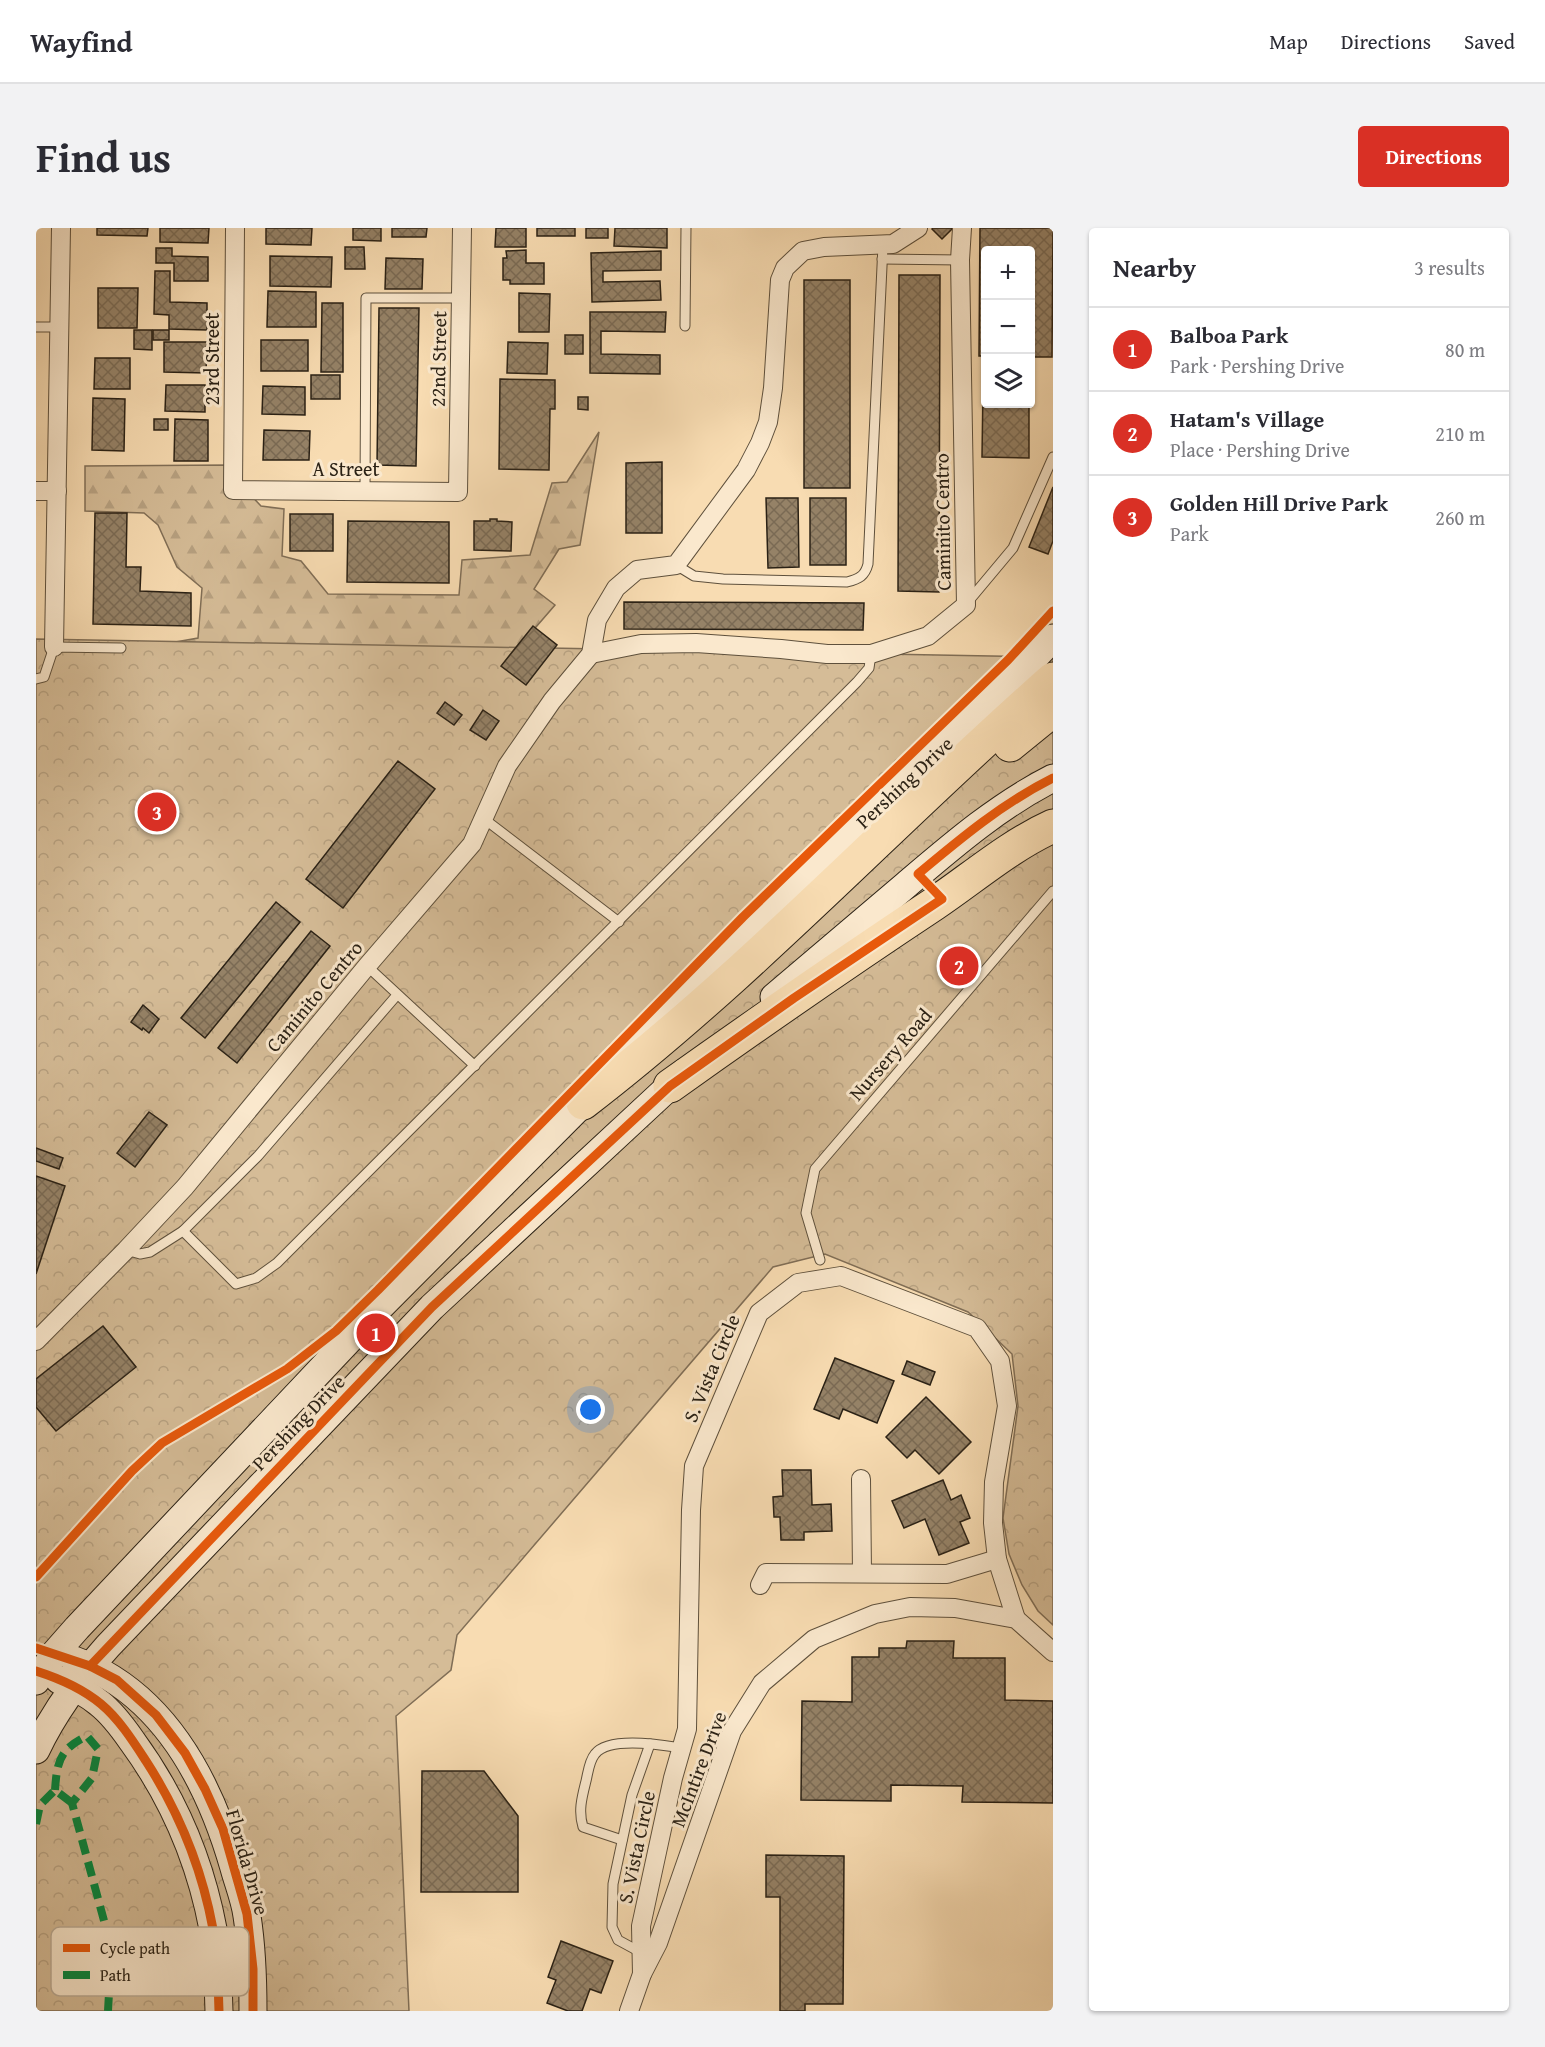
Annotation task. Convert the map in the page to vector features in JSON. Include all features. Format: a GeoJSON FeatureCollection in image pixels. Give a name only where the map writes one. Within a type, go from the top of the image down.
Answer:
{"type":"FeatureCollection","features":[{"type":"Feature","properties":{"kind":"highway"},"geometry":{"type":"LineString","coordinates":[[583,1103],[641,1058],[754,959],[999,726],[1053,679]]}},
{"type":"Feature","properties":{"kind":"highway"},"geometry":{"type":"LineString","coordinates":[[800,915],[1053,710]]}},
{"type":"Feature","properties":{"kind":"highway"},"geometry":{"type":"LineString","coordinates":[[670,1086],[794,998],[942,898],[995,858],[1053,826]]}},
{"type":"Feature","properties":{"kind":"main road","name":"Pershing Drive"},"geometry":{"type":"LineString","coordinates":[[41,1665],[381,1306],[583,1103],[625,1051],[682,991],[1009,684],[1053,638]]}},
{"type":"Feature","properties":{"kind":"main road","name":"Pershing Drive"},"geometry":{"type":"LineString","coordinates":[[36,1750],[51,1720],[82,1676],[432,1307],[670,1086],[955,843],[994,812],[1053,778]]}},
{"type":"Feature","properties":{"kind":"main road","name":"Florida Drive"},"geometry":{"type":"LineString","coordinates":[[41,1665],[82,1676],[117,1680],[156,1715],[185,1753],[223,1829],[247,1914],[248,1927]]}},
{"type":"Feature","properties":{"kind":"main road","name":"Florida Drive"},"geometry":{"type":"LineString","coordinates":[[82,1676],[100,1704],[122,1726],[167,1793],[191,1846],[212,1927]]}},
{"type":"Feature","properties":{"kind":"main road","name":"Florida Drive"},"geometry":{"type":"LineString","coordinates":[[249,1932],[253,1969],[253,2011]]}},
{"type":"Feature","properties":{"kind":"main road","name":"Florida Drive"},"geometry":{"type":"LineString","coordinates":[[219,1996],[219,2011]]}},
{"type":"Feature","properties":{"kind":"street"},"geometry":{"type":"LineString","coordinates":[[54,647],[61,228]]}},
{"type":"Feature","properties":{"kind":"street","name":"23rd Street"},"geometry":{"type":"LineString","coordinates":[[233,490],[234,228]]}},
{"type":"Feature","properties":{"kind":"street","name":"22nd Street"},"geometry":{"type":"LineString","coordinates":[[458,492],[462,228]]}},
{"type":"Feature","properties":{"kind":"street"},"geometry":{"type":"LineString","coordinates":[[676,565],[746,470],[768,422],[780,280],[785,267],[802,251],[824,247],[882,252],[918,228]]}},
{"type":"Feature","properties":{"kind":"street","name":"Caminito Centro"},"geometry":{"type":"LineString","coordinates":[[591,654],[641,644],[696,643],[826,654],[871,654],[928,636],[966,605],[960,260],[962,228]]}},
{"type":"Feature","properties":{"kind":"street","name":"A Street"},"geometry":{"type":"LineString","coordinates":[[233,490],[458,492]]}},
{"type":"Feature","properties":{"kind":"street"},"geometry":{"type":"LineString","coordinates":[[36,491],[57,491]]}},
{"type":"Feature","properties":{"kind":"street","name":"Caminito Centro"},"geometry":{"type":"LineString","coordinates":[[36,1341],[185,1187],[367,966],[472,844],[507,766],[552,701],[591,654],[597,620],[616,588],[638,570],[676,565]]}},
{"type":"Feature","properties":{"kind":"street","name":"S. Vista Circle"},"geometry":{"type":"LineString","coordinates":[[642,1974],[641,1926],[687,1729],[691,1510],[694,1466],[759,1313],[798,1283],[841,1276],[977,1328],[1000,1361],[1007,1406],[994,1482],[993,1523],[997,1558],[1016,1618]]}},
{"type":"Feature","properties":{"kind":"street"},"geometry":{"type":"LineString","coordinates":[[861,1479],[862,1573]]}},
{"type":"Feature","properties":{"kind":"street"},"geometry":{"type":"LineString","coordinates":[[760,1585],[765,1574],[947,1574],[997,1558]]}},
{"type":"Feature","properties":{"kind":"street","name":"McIntire Drive"},"geometry":{"type":"LineString","coordinates":[[629,2011],[642,1974],[658,1943],[732,1731],[762,1683],[814,1639],[875,1614],[910,1607],[955,1608],[1016,1618]]}},
{"type":"Feature","properties":{"kind":"street"},"geometry":{"type":"LineString","coordinates":[[1016,1618],[1053,1653]]}},
{"type":"Feature","properties":{"kind":"lane"},"geometry":{"type":"LineString","coordinates":[[685,326],[686,228]]}},
{"type":"Feature","properties":{"kind":"lane"},"geometry":{"type":"LineString","coordinates":[[676,565],[694,576],[723,579],[847,582],[859,579],[866,573],[882,252],[960,260]]}},
{"type":"Feature","properties":{"kind":"lane"},"geometry":{"type":"LineString","coordinates":[[365,491],[366,298],[461,298]]}},
{"type":"Feature","properties":{"kind":"lane"},"geometry":{"type":"LineString","coordinates":[[36,327],[60,327]]}},
{"type":"Feature","properties":{"kind":"lane"},"geometry":{"type":"LineString","coordinates":[[966,605],[1013,549],[1053,457]]}},
{"type":"Feature","properties":{"kind":"lane"},"geometry":{"type":"LineString","coordinates":[[36,680],[44,677],[54,647],[121,648]]}},
{"type":"Feature","properties":{"kind":"lane"},"geometry":{"type":"LineString","coordinates":[[183,1231],[236,1284],[256,1278],[277,1263],[857,682],[868,668],[871,654]]}},
{"type":"Feature","properties":{"kind":"lane"},"geometry":{"type":"LineString","coordinates":[[483,818],[619,922]]}},
{"type":"Feature","properties":{"kind":"lane","name":"Nursery Road"},"geometry":{"type":"LineString","coordinates":[[820,1260],[806,1213],[815,1169],[1053,891]]}},
{"type":"Feature","properties":{"kind":"lane"},"geometry":{"type":"LineString","coordinates":[[367,966],[475,1066]]}},
{"type":"Feature","properties":{"kind":"lane"},"geometry":{"type":"LineString","coordinates":[[126,1250],[140,1254],[150,1252],[183,1231],[258,1155],[398,995]]}},
{"type":"Feature","properties":{"kind":"lane"},"geometry":{"type":"LineString","coordinates":[[642,1953],[618,1940],[612,1927],[613,1884],[632,1795],[650,1744]]}},
{"type":"Feature","properties":{"kind":"lane"},"geometry":{"type":"LineString","coordinates":[[622,1840],[583,1827],[580,1803],[592,1756],[600,1748],[614,1745],[650,1744],[682,1748]]}},
{"type":"Feature","properties":{"kind":"green space"},"geometry":{"type":"Polygon","coordinates":[[[599,432],[580,545],[559,549],[534,589],[555,605],[492,678],[147,647],[198,638],[202,588],[177,567],[158,525],[144,513],[85,511],[85,466],[229,465],[238,482],[261,506],[284,509],[282,556],[301,561],[328,594],[459,595],[462,560],[530,555],[552,483],[567,482],[599,432]]]}},
{"type":"Feature","properties":{"kind":"green space"},"geometry":{"type":"Polygon","coordinates":[[[36,639],[1053,657],[1053,1625],[1038,1611],[1022,1585],[1009,1554],[1003,1518],[1018,1406],[1012,1354],[968,1312],[825,1254],[773,1267],[457,1635],[451,1670],[396,1716],[409,2011],[36,2011],[36,639]]]}},
{"type":"Feature","properties":{"kind":"building"},"geometry":{"type":"Polygon","coordinates":[[[97,228],[148,228],[147,236],[97,235],[97,228]]]}},
{"type":"Feature","properties":{"kind":"building"},"geometry":{"type":"Polygon","coordinates":[[[160,228],[209,228],[208,243],[160,242],[160,228]]]}},
{"type":"Feature","properties":{"kind":"building"},"geometry":{"type":"Polygon","coordinates":[[[266,228],[312,228],[311,245],[266,244],[266,228]]]}},
{"type":"Feature","properties":{"kind":"building"},"geometry":{"type":"Polygon","coordinates":[[[353,228],[381,228],[381,241],[353,240],[353,228]]]}},
{"type":"Feature","properties":{"kind":"building"},"geometry":{"type":"Polygon","coordinates":[[[392,228],[427,228],[426,237],[392,237],[392,228]]]}},
{"type":"Feature","properties":{"kind":"building"},"geometry":{"type":"Polygon","coordinates":[[[496,228],[526,228],[526,247],[495,247],[496,228]]]}},
{"type":"Feature","properties":{"kind":"building"},"geometry":{"type":"Polygon","coordinates":[[[537,228],[575,228],[575,236],[537,236],[537,228]]]}},
{"type":"Feature","properties":{"kind":"building"},"geometry":{"type":"Polygon","coordinates":[[[586,228],[608,228],[608,238],[586,238],[586,228]]]}},
{"type":"Feature","properties":{"kind":"building"},"geometry":{"type":"Polygon","coordinates":[[[615,228],[667,228],[667,248],[614,246],[615,228]]]}},
{"type":"Feature","properties":{"kind":"building"},"geometry":{"type":"Polygon","coordinates":[[[933,228],[951,228],[952,229],[942,239],[933,228]]]}},
{"type":"Feature","properties":{"kind":"building"},"geometry":{"type":"Polygon","coordinates":[[[980,228],[1053,228],[1052,357],[1035,357],[1035,246],[981,246],[981,356],[979,356],[980,228]]]}},
{"type":"Feature","properties":{"kind":"building"},"geometry":{"type":"Polygon","coordinates":[[[345,247],[364,247],[365,269],[345,269],[345,247]]]}},
{"type":"Feature","properties":{"kind":"building"},"geometry":{"type":"Polygon","coordinates":[[[156,248],[172,248],[172,256],[208,257],[208,281],[174,281],[174,263],[156,263],[156,248]]]}},
{"type":"Feature","properties":{"kind":"building"},"geometry":{"type":"Polygon","coordinates":[[[526,250],[526,263],[544,263],[544,284],[510,284],[510,280],[503,280],[503,258],[507,258],[506,251],[526,250]]]}},
{"type":"Feature","properties":{"kind":"building"},"geometry":{"type":"Polygon","coordinates":[[[661,251],[661,270],[603,271],[603,282],[660,281],[661,300],[592,302],[591,253],[661,251]]]}},
{"type":"Feature","properties":{"kind":"building"},"geometry":{"type":"Polygon","coordinates":[[[270,256],[332,257],[331,287],[270,286],[270,256]]]}},
{"type":"Feature","properties":{"kind":"building"},"geometry":{"type":"Polygon","coordinates":[[[386,258],[423,259],[422,289],[385,289],[386,258]]]}},
{"type":"Feature","properties":{"kind":"building"},"geometry":{"type":"Polygon","coordinates":[[[155,271],[170,271],[170,302],[207,303],[207,330],[169,329],[169,315],[154,314],[155,271]]]}},
{"type":"Feature","properties":{"kind":"building"},"geometry":{"type":"Polygon","coordinates":[[[899,275],[940,275],[939,592],[898,591],[899,275]]]}},
{"type":"Feature","properties":{"kind":"building"},"geometry":{"type":"Polygon","coordinates":[[[804,280],[850,280],[850,488],[804,488],[804,280]]]}},
{"type":"Feature","properties":{"kind":"building"},"geometry":{"type":"Polygon","coordinates":[[[98,288],[138,288],[137,328],[98,328],[98,288]]]}},
{"type":"Feature","properties":{"kind":"building"},"geometry":{"type":"Polygon","coordinates":[[[268,291],[316,292],[316,327],[267,327],[268,291]]]}},
{"type":"Feature","properties":{"kind":"building"},"geometry":{"type":"Polygon","coordinates":[[[519,293],[550,294],[549,332],[519,332],[519,293]]]}},
{"type":"Feature","properties":{"kind":"building"},"geometry":{"type":"Polygon","coordinates":[[[322,303],[343,303],[343,372],[321,372],[322,303]]]}},
{"type":"Feature","properties":{"kind":"building"},"geometry":{"type":"Polygon","coordinates":[[[379,308],[419,308],[416,466],[377,465],[379,308]]]}},
{"type":"Feature","properties":{"kind":"building"},"geometry":{"type":"Polygon","coordinates":[[[590,312],[666,312],[665,332],[601,331],[601,354],[660,355],[660,374],[590,373],[590,312]]]}},
{"type":"Feature","properties":{"kind":"building"},"geometry":{"type":"Polygon","coordinates":[[[134,330],[152,330],[152,350],[134,349],[134,330]]]}},
{"type":"Feature","properties":{"kind":"building"},"geometry":{"type":"Polygon","coordinates":[[[153,330],[169,330],[169,340],[153,340],[153,330]]]}},
{"type":"Feature","properties":{"kind":"building"},"geometry":{"type":"Polygon","coordinates":[[[565,335],[583,335],[583,354],[565,354],[565,335]]]}},
{"type":"Feature","properties":{"kind":"building"},"geometry":{"type":"Polygon","coordinates":[[[261,340],[308,340],[308,371],[261,371],[261,340]]]}},
{"type":"Feature","properties":{"kind":"building"},"geometry":{"type":"Polygon","coordinates":[[[164,342],[207,342],[206,373],[164,372],[164,342]]]}},
{"type":"Feature","properties":{"kind":"building"},"geometry":{"type":"Polygon","coordinates":[[[508,342],[548,343],[547,374],[507,373],[508,342]]]}},
{"type":"Feature","properties":{"kind":"building"},"geometry":{"type":"Polygon","coordinates":[[[95,358],[130,358],[130,389],[94,389],[95,358]]]}},
{"type":"Feature","properties":{"kind":"building"},"geometry":{"type":"Polygon","coordinates":[[[311,375],[340,375],[340,399],[311,399],[311,375]]]}},
{"type":"Feature","properties":{"kind":"building"},"geometry":{"type":"Polygon","coordinates":[[[500,379],[555,380],[555,409],[550,409],[549,470],[499,469],[500,379]]]}},
{"type":"Feature","properties":{"kind":"building"},"geometry":{"type":"Polygon","coordinates":[[[166,385],[205,385],[205,412],[165,411],[166,385]]]}},
{"type":"Feature","properties":{"kind":"building"},"geometry":{"type":"Polygon","coordinates":[[[263,386],[305,387],[305,415],[262,414],[263,386]]]}},
{"type":"Feature","properties":{"kind":"building"},"geometry":{"type":"Polygon","coordinates":[[[578,397],[588,397],[588,410],[578,409],[578,397]]]}},
{"type":"Feature","properties":{"kind":"building"},"geometry":{"type":"Polygon","coordinates":[[[93,398],[125,399],[124,451],[92,450],[93,398]]]}},
{"type":"Feature","properties":{"kind":"building"},"geometry":{"type":"Polygon","coordinates":[[[983,408],[1029,408],[1029,458],[982,457],[983,408]]]}},
{"type":"Feature","properties":{"kind":"building"},"geometry":{"type":"Polygon","coordinates":[[[154,419],[168,419],[168,430],[154,430],[154,419]]]}},
{"type":"Feature","properties":{"kind":"building"},"geometry":{"type":"Polygon","coordinates":[[[175,419],[208,420],[208,461],[174,461],[175,419]]]}},
{"type":"Feature","properties":{"kind":"building"},"geometry":{"type":"Polygon","coordinates":[[[264,430],[310,431],[309,460],[263,460],[264,430]]]}},
{"type":"Feature","properties":{"kind":"building"},"geometry":{"type":"Polygon","coordinates":[[[662,462],[662,533],[626,533],[626,463],[662,462]]]}},
{"type":"Feature","properties":{"kind":"building"},"geometry":{"type":"Polygon","coordinates":[[[1053,487],[1053,541],[1048,554],[1029,547],[1053,487]]]}},
{"type":"Feature","properties":{"kind":"building"},"geometry":{"type":"Polygon","coordinates":[[[766,498],[798,498],[799,567],[768,568],[766,498]]]}},
{"type":"Feature","properties":{"kind":"building"},"geometry":{"type":"Polygon","coordinates":[[[810,498],[846,498],[846,565],[810,565],[810,498]]]}},
{"type":"Feature","properties":{"kind":"building"},"geometry":{"type":"Polygon","coordinates":[[[95,513],[127,513],[126,567],[141,567],[140,591],[191,593],[191,626],[93,624],[95,513]]]}},
{"type":"Feature","properties":{"kind":"building"},"geometry":{"type":"Polygon","coordinates":[[[290,514],[333,514],[333,551],[290,551],[290,514]]]}},
{"type":"Feature","properties":{"kind":"building"},"geometry":{"type":"Polygon","coordinates":[[[490,519],[512,522],[511,551],[474,550],[474,521],[490,521],[490,519]]]}},
{"type":"Feature","properties":{"kind":"building"},"geometry":{"type":"Polygon","coordinates":[[[348,521],[449,522],[449,583],[347,582],[348,521]]]}},
{"type":"Feature","properties":{"kind":"building"},"geometry":{"type":"Polygon","coordinates":[[[624,602],[864,603],[863,630],[624,629],[624,602]]]}},
{"type":"Feature","properties":{"kind":"building"},"geometry":{"type":"Polygon","coordinates":[[[533,626],[557,645],[526,685],[501,666],[533,626]]]}},
{"type":"Feature","properties":{"kind":"building"},"geometry":{"type":"Polygon","coordinates":[[[445,702],[462,715],[454,725],[437,713],[445,702]]]}},
{"type":"Feature","properties":{"kind":"building"},"geometry":{"type":"Polygon","coordinates":[[[483,710],[499,721],[486,740],[470,730],[483,710]]]}},
{"type":"Feature","properties":{"kind":"building"},"geometry":{"type":"Polygon","coordinates":[[[398,761],[435,789],[343,908],[306,879],[398,761]]]}},
{"type":"Feature","properties":{"kind":"building"},"geometry":{"type":"Polygon","coordinates":[[[276,902],[300,922],[205,1038],[181,1018],[276,902]]]}},
{"type":"Feature","properties":{"kind":"building"},"geometry":{"type":"Polygon","coordinates":[[[311,931],[330,946],[237,1063],[218,1048],[311,931]]]}},
{"type":"Feature","properties":{"kind":"building"},"geometry":{"type":"Polygon","coordinates":[[[143,1005],[159,1019],[149,1033],[131,1022],[143,1005]]]}},
{"type":"Feature","properties":{"kind":"building"},"geometry":{"type":"Polygon","coordinates":[[[149,1112],[167,1125],[135,1167],[117,1153],[149,1112]]]}},
{"type":"Feature","properties":{"kind":"building"},"geometry":{"type":"Polygon","coordinates":[[[36,1148],[63,1158],[59,1169],[36,1161],[36,1148]]]}},
{"type":"Feature","properties":{"kind":"building"},"geometry":{"type":"Polygon","coordinates":[[[36,1176],[65,1186],[36,1274],[36,1176]]]}},
{"type":"Feature","properties":{"kind":"building"},"geometry":{"type":"Polygon","coordinates":[[[103,1326],[136,1367],[56,1431],[36,1407],[36,1379],[103,1326]]]}},
{"type":"Feature","properties":{"kind":"building"},"geometry":{"type":"Polygon","coordinates":[[[835,1358],[894,1381],[877,1423],[843,1409],[839,1419],[814,1409],[835,1358]]]}},
{"type":"Feature","properties":{"kind":"building"},"geometry":{"type":"Polygon","coordinates":[[[907,1361],[935,1372],[930,1385],[902,1374],[907,1361]]]}},
{"type":"Feature","properties":{"kind":"building"},"geometry":{"type":"Polygon","coordinates":[[[926,1397],[971,1442],[939,1474],[915,1450],[907,1458],[886,1437],[926,1397]]]}},
{"type":"Feature","properties":{"kind":"building"},"geometry":{"type":"Polygon","coordinates":[[[782,1470],[811,1470],[812,1505],[831,1504],[832,1531],[804,1532],[804,1540],[781,1540],[780,1517],[774,1517],[773,1497],[783,1496],[782,1470]]]}},
{"type":"Feature","properties":{"kind":"building"},"geometry":{"type":"Polygon","coordinates":[[[943,1480],[951,1500],[961,1495],[970,1518],[960,1522],[969,1543],[939,1555],[925,1519],[904,1528],[892,1501],[943,1480]]]}},
{"type":"Feature","properties":{"kind":"building"},"geometry":{"type":"Polygon","coordinates":[[[907,1641],[954,1641],[953,1658],[1005,1658],[1005,1700],[1053,1701],[1053,1803],[962,1802],[963,1786],[891,1785],[891,1801],[801,1800],[802,1701],[852,1702],[852,1657],[879,1657],[879,1648],[906,1648],[907,1641]]]}},
{"type":"Feature","properties":{"kind":"building"},"geometry":{"type":"Polygon","coordinates":[[[422,1771],[484,1771],[518,1816],[518,1892],[421,1892],[422,1771]]]}},
{"type":"Feature","properties":{"kind":"building"},"geometry":{"type":"Polygon","coordinates":[[[766,1855],[844,1856],[843,2004],[805,2004],[805,2011],[780,2011],[780,1897],[766,1897],[766,1855]]]}},
{"type":"Feature","properties":{"kind":"building"},"geometry":{"type":"Polygon","coordinates":[[[561,1941],[613,1961],[601,1993],[590,1989],[582,2011],[568,2011],[547,2003],[556,1980],[548,1977],[561,1941]]]}},
{"type":"Feature","properties":{"kind":"marked path"},"geometry":{"type":"LineString","coordinates":[[55,1790],[57,1771],[62,1757],[71,1746],[87,1736],[98,1749],[92,1778],[72,1803],[106,1927]]}},
{"type":"Feature","properties":{"kind":"marked path"},"geometry":{"type":"LineString","coordinates":[[36,1824],[40,1805],[55,1790],[72,1803]]}},
{"type":"Feature","properties":{"kind":"marked path"},"geometry":{"type":"LineString","coordinates":[[108,2011],[109,1996]]}},
{"type":"Feature","properties":{"kind":"cycle path"},"geometry":{"type":"LineString","coordinates":[[36,1577],[132,1471],[162,1443],[287,1369],[336,1331],[743,917],[1008,660],[1053,611]]}},
{"type":"Feature","properties":{"kind":"cycle path"},"geometry":{"type":"LineString","coordinates":[[90,1666],[432,1307],[670,1086],[794,998],[942,899],[918,874],[966,834],[1017,798],[1053,778]]}},
{"type":"Feature","properties":{"kind":"cycle path"},"geometry":{"type":"LineString","coordinates":[[36,1648],[90,1666],[117,1680],[156,1715],[185,1753],[223,1829],[247,1914],[248,1927]]}},
{"type":"Feature","properties":{"kind":"cycle path"},"geometry":{"type":"LineString","coordinates":[[36,1671],[78,1689],[94,1699],[120,1723],[136,1746],[169,1800],[188,1842],[203,1885],[213,1927]]}},
{"type":"Feature","properties":{"kind":"cycle path"},"geometry":{"type":"LineString","coordinates":[[249,1932],[253,1969],[253,2011]]}},
{"type":"Feature","properties":{"kind":"cycle path"},"geometry":{"type":"LineString","coordinates":[[219,1996],[219,2011]]}},
{"type":"Feature","properties":{"kind":"place","name":"Golden Hill Drive Park"},"geometry":{"type":"Point","coordinates":[157,812]}},
{"type":"Feature","properties":{"kind":"place","name":"Hatam's Village"},"geometry":{"type":"Point","coordinates":[959,966]}},
{"type":"Feature","properties":{"kind":"place","name":"Balboa Park"},"geometry":{"type":"Point","coordinates":[376,1333]}}]}
